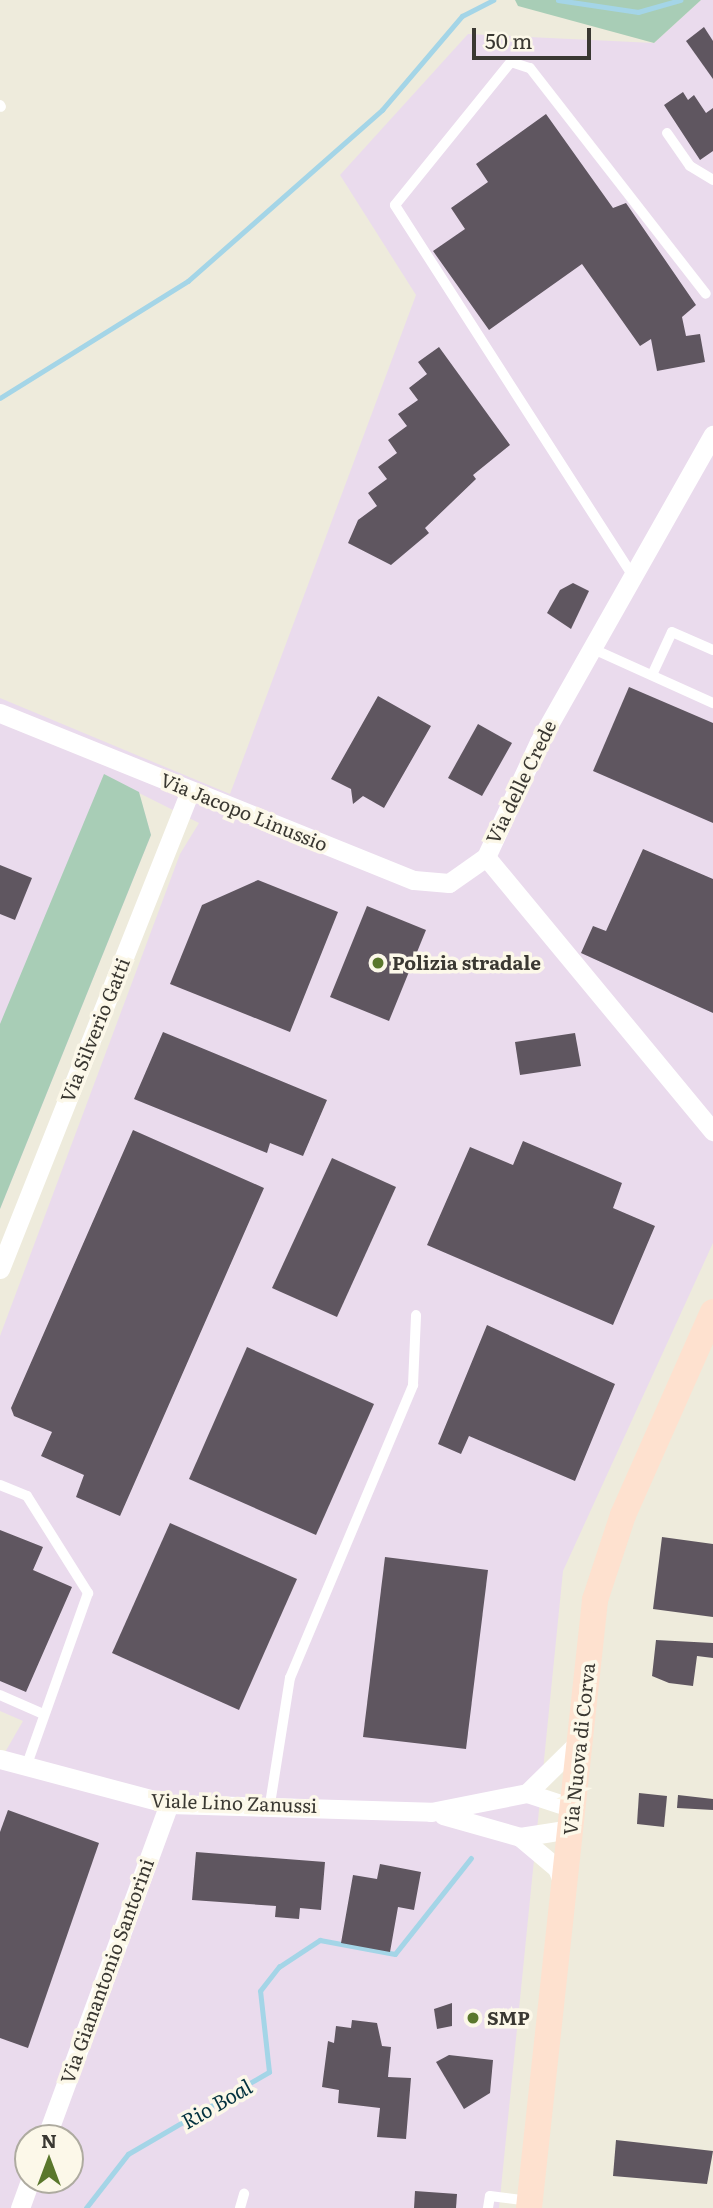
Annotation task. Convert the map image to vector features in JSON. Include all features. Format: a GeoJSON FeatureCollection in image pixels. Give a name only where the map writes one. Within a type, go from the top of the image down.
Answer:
{"type":"FeatureCollection","features":[{"type":"Feature","properties":{"kind":"main road","name":"Via Nuova di Corva"},"geometry":{"type":"LineString","coordinates":[[530,2204],[595,1600],[623,1514],[712,1316]]}},
{"type":"Feature","properties":{"kind":"street","name":"Via delle Crede"},"geometry":{"type":"LineString","coordinates":[[713,435],[631,573],[486,857],[713,1132]]}},
{"type":"Feature","properties":{"kind":"street","name":"Via Jacopo Linussio"},"geometry":{"type":"LineString","coordinates":[[0,713],[414,880],[449,883],[486,857]]}},
{"type":"Feature","properties":{"kind":"street","name":"Via Silverio Gatti"},"geometry":{"type":"LineString","coordinates":[[0,1269],[190,791]]}},
{"type":"Feature","properties":{"kind":"street"},"geometry":{"type":"LineString","coordinates":[[527,1793],[580,1740]]}},
{"type":"Feature","properties":{"kind":"street","name":"Viale Lino Zanussi"},"geometry":{"type":"LineString","coordinates":[[0,1759],[169,1804],[270,1804],[432,1812],[520,1837],[557,1868],[565,1888]]}},
{"type":"Feature","properties":{"kind":"street","name":"Viale Lino Zanussi"},"geometry":{"type":"LineString","coordinates":[[432,1812],[527,1793],[572,1818]]}},
{"type":"Feature","properties":{"kind":"street","name":"Via Gianantonio Santorini"},"geometry":{"type":"LineString","coordinates":[[51,2124],[169,1804]]}},
{"type":"Feature","properties":{"kind":"street","name":"Viale Lino Zanussi"},"geometry":{"type":"LineString","coordinates":[[520,1837],[572,1818]]}},
{"type":"Feature","properties":{"kind":"lane"},"geometry":{"type":"LineString","coordinates":[[631,573],[395,205],[511,62],[530,68],[706,294]]}},
{"type":"Feature","properties":{"kind":"lane"},"geometry":{"type":"LineString","coordinates":[[667,134],[690,166],[713,180]]}},
{"type":"Feature","properties":{"kind":"lane"},"geometry":{"type":"LineString","coordinates":[[652,675],[672,632],[713,650]]}},
{"type":"Feature","properties":{"kind":"lane"},"geometry":{"type":"LineString","coordinates":[[591,648],[713,703]]}},
{"type":"Feature","properties":{"kind":"lane"},"geometry":{"type":"LineString","coordinates":[[270,1804],[290,1678],[413,1385],[416,1314]]}},
{"type":"Feature","properties":{"kind":"lane"},"geometry":{"type":"LineString","coordinates":[[0,1485],[27,1496],[88,1593],[41,1713],[26,1767]]}},
{"type":"Feature","properties":{"kind":"lane"},"geometry":{"type":"LineString","coordinates":[[0,1695],[41,1713]]}},
{"type":"Feature","properties":{"kind":"lane"},"geometry":{"type":"LineString","coordinates":[[240,2208],[244,2194]]}},
{"type":"Feature","properties":{"kind":"lane"},"geometry":{"type":"LineString","coordinates":[[488,2208],[490,2196],[530,2204]]}},
{"type":"Feature","properties":{"kind":"shaded area"},"geometry":{"type":"Polygon","coordinates":[[[701,0],[713,0],[713,1243],[563,1571],[499,2208],[0,2208],[0,1761],[23,1721],[0,1711],[0,1336],[180,854],[199,823],[139,793],[151,835],[0,1209],[0,698],[230,794],[416,295],[340,175],[468,34],[654,43],[701,0]]]}},
{"type":"Feature","properties":{"kind":"green space"},"geometry":{"type":"Polygon","coordinates":[[[515,0],[701,0],[654,43],[518,6],[515,0]]]}},
{"type":"Feature","properties":{"kind":"green space"},"geometry":{"type":"Polygon","coordinates":[[[104,774],[139,792],[151,835],[0,1209],[0,1024],[104,774]]]}},
{"type":"Feature","properties":{"kind":"building"},"geometry":{"type":"Polygon","coordinates":[[[704,27],[713,41],[713,79],[686,41],[704,27]]]}},
{"type":"Feature","properties":{"kind":"building"},"geometry":{"type":"Polygon","coordinates":[[[683,92],[688,100],[694,95],[706,113],[713,108],[713,151],[700,160],[664,105],[683,92]]]}},
{"type":"Feature","properties":{"kind":"building"},"geometry":{"type":"Polygon","coordinates":[[[546,114],[613,208],[626,203],[696,305],[682,317],[686,336],[700,334],[705,362],[657,371],[651,339],[640,346],[582,264],[489,330],[433,251],[465,229],[451,208],[488,182],[476,164],[546,114]]]}},
{"type":"Feature","properties":{"kind":"building"},"geometry":{"type":"Polygon","coordinates":[[[439,347],[510,445],[473,475],[476,479],[425,528],[429,533],[391,565],[348,543],[358,520],[377,506],[368,493],[387,479],[378,467],[397,453],[388,440],[407,426],[398,414],[418,400],[409,388],[427,374],[418,362],[439,347]]]}},
{"type":"Feature","properties":{"kind":"building"},"geometry":{"type":"Polygon","coordinates":[[[573,583],[589,591],[571,629],[547,613],[560,590],[573,583]]]}},
{"type":"Feature","properties":{"kind":"building"},"geometry":{"type":"Polygon","coordinates":[[[629,687],[713,723],[713,823],[593,771],[629,687]]]}},
{"type":"Feature","properties":{"kind":"building"},"geometry":{"type":"Polygon","coordinates":[[[378,696],[431,726],[384,808],[363,796],[353,804],[351,789],[331,779],[378,696]]]}},
{"type":"Feature","properties":{"kind":"building"},"geometry":{"type":"Polygon","coordinates":[[[478,724],[512,743],[482,796],[448,778],[478,724]]]}},
{"type":"Feature","properties":{"kind":"building"},"geometry":{"type":"Polygon","coordinates":[[[643,849],[713,879],[713,1013],[581,953],[593,926],[606,931],[643,849]]]}},
{"type":"Feature","properties":{"kind":"building"},"geometry":{"type":"Polygon","coordinates":[[[0,865],[32,878],[15,920],[0,914],[0,865]]]}},
{"type":"Feature","properties":{"kind":"building"},"geometry":{"type":"Polygon","coordinates":[[[258,880],[338,912],[290,1032],[170,984],[202,905],[258,880]]]}},
{"type":"Feature","properties":{"kind":"building","name":"Polizia stradale"},"geometry":{"type":"Polygon","coordinates":[[[367,906],[426,930],[389,1021],[330,997],[367,906]]]}},
{"type":"Feature","properties":{"kind":"building"},"geometry":{"type":"Polygon","coordinates":[[[163,1032],[327,1100],[303,1156],[270,1143],[267,1153],[134,1099],[163,1032]]]}},
{"type":"Feature","properties":{"kind":"building"},"geometry":{"type":"Polygon","coordinates":[[[575,1033],[581,1066],[520,1075],[515,1042],[575,1033]]]}},
{"type":"Feature","properties":{"kind":"building"},"geometry":{"type":"Polygon","coordinates":[[[133,1130],[264,1188],[120,1516],[76,1497],[84,1475],[41,1456],[52,1432],[14,1416],[11,1408],[133,1130]]]}},
{"type":"Feature","properties":{"kind":"building"},"geometry":{"type":"Polygon","coordinates":[[[523,1141],[622,1183],[613,1208],[655,1226],[613,1325],[427,1245],[470,1147],[513,1165],[523,1141]]]}},
{"type":"Feature","properties":{"kind":"building"},"geometry":{"type":"Polygon","coordinates":[[[332,1158],[396,1187],[337,1317],[272,1288],[332,1158]]]}},
{"type":"Feature","properties":{"kind":"building"},"geometry":{"type":"Polygon","coordinates":[[[487,1325],[615,1384],[575,1481],[469,1436],[461,1454],[438,1444],[487,1325]]]}},
{"type":"Feature","properties":{"kind":"building"},"geometry":{"type":"Polygon","coordinates":[[[247,1347],[374,1404],[316,1535],[189,1479],[247,1347]]]}},
{"type":"Feature","properties":{"kind":"building"},"geometry":{"type":"Polygon","coordinates":[[[170,1523],[297,1579],[239,1710],[112,1653],[170,1523]]]}},
{"type":"Feature","properties":{"kind":"building"},"geometry":{"type":"Polygon","coordinates":[[[0,1530],[43,1547],[33,1570],[72,1587],[26,1692],[0,1681],[0,1530]]]}},
{"type":"Feature","properties":{"kind":"building"},"geometry":{"type":"Polygon","coordinates":[[[662,1537],[713,1544],[713,1617],[653,1609],[662,1537]]]}},
{"type":"Feature","properties":{"kind":"building"},"geometry":{"type":"Polygon","coordinates":[[[385,1557],[488,1570],[466,1749],[363,1737],[385,1557]]]}},
{"type":"Feature","properties":{"kind":"building"},"geometry":{"type":"Polygon","coordinates":[[[656,1640],[713,1643],[713,1658],[697,1656],[693,1686],[669,1683],[652,1676],[656,1640]]]}},
{"type":"Feature","properties":{"kind":"building"},"geometry":{"type":"Polygon","coordinates":[[[639,1793],[667,1796],[664,1827],[637,1824],[639,1793]]]}},
{"type":"Feature","properties":{"kind":"building"},"geometry":{"type":"Polygon","coordinates":[[[678,1795],[713,1799],[713,1810],[677,1808],[678,1795]]]}},
{"type":"Feature","properties":{"kind":"building"},"geometry":{"type":"Polygon","coordinates":[[[8,1810],[99,1843],[28,2048],[0,2038],[0,1832],[8,1810]]]}},
{"type":"Feature","properties":{"kind":"building"},"geometry":{"type":"Polygon","coordinates":[[[196,1852],[325,1862],[321,1910],[300,1908],[299,1919],[275,1917],[276,1906],[192,1900],[196,1852]]]}},
{"type":"Feature","properties":{"kind":"building"},"geometry":{"type":"Polygon","coordinates":[[[380,1864],[421,1872],[414,1910],[398,1907],[390,1952],[341,1943],[353,1875],[377,1879],[380,1864]]]}},
{"type":"Feature","properties":{"kind":"building"},"geometry":{"type":"Polygon","coordinates":[[[452,2003],[452,2026],[437,2029],[434,2009],[452,2003]]]}},
{"type":"Feature","properties":{"kind":"building"},"geometry":{"type":"Polygon","coordinates":[[[352,2020],[377,2023],[382,2046],[391,2047],[388,2077],[411,2078],[406,2139],[377,2137],[380,2108],[338,2103],[339,2090],[322,2087],[328,2041],[334,2043],[336,2026],[351,2028],[352,2020]]]}},
{"type":"Feature","properties":{"kind":"building"},"geometry":{"type":"Polygon","coordinates":[[[449,2055],[493,2060],[490,2093],[464,2109],[436,2062],[449,2055]]]}},
{"type":"Feature","properties":{"kind":"building"},"geometry":{"type":"Polygon","coordinates":[[[616,2140],[713,2151],[707,2184],[613,2176],[616,2140]]]}},
{"type":"Feature","properties":{"kind":"building"},"geometry":{"type":"Polygon","coordinates":[[[415,2191],[457,2194],[456,2208],[414,2208],[415,2191]]]}},
{"type":"Feature","properties":{"kind":"waterway"},"geometry":{"type":"LineString","coordinates":[[0,398],[188,281],[382,110],[462,16],[493,0]]}},
{"type":"Feature","properties":{"kind":"waterway"},"geometry":{"type":"LineString","coordinates":[[558,0],[638,12],[680,0]]}},
{"type":"Feature","properties":{"kind":"waterway","name":"Rio Boal"},"geometry":{"type":"LineString","coordinates":[[86,2208],[128,2154],[269,2072],[260,1991],[279,1967],[320,1940],[395,1954],[471,1858]]}},
{"type":"Feature","properties":{"kind":"place","name":"Polizia stradale"},"geometry":{"type":"Point","coordinates":[378,963]}},
{"type":"Feature","properties":{"kind":"place","name":"SMP"},"geometry":{"type":"Point","coordinates":[473,2018]}}]}
